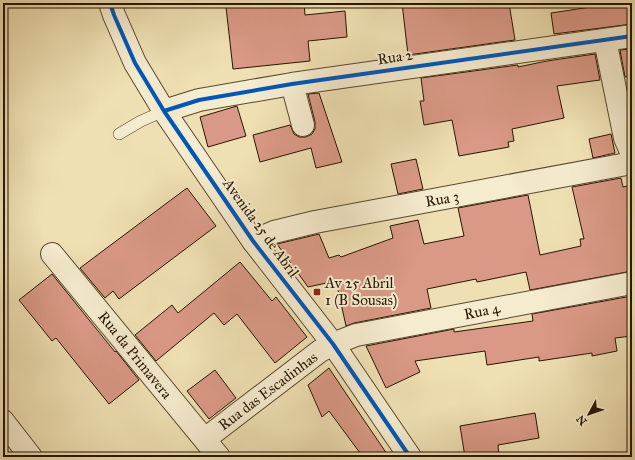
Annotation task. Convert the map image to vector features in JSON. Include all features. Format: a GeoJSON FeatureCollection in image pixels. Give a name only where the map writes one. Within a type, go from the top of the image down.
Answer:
{"type":"FeatureCollection","features":[{"type":"Feature","properties":{"kind":"street","name":"Avenida 25 de Abril"},"geometry":{"type":"LineString","coordinates":[[110,3],[135,63],[164,111],[253,241],[333,344],[410,457]]}},
{"type":"Feature","properties":{"kind":"street","name":"Rua 2"},"geometry":{"type":"LineString","coordinates":[[164,111],[199,100],[292,84],[632,36]]}},
{"type":"Feature","properties":{"kind":"street"},"geometry":{"type":"LineString","coordinates":[[605,40],[625,138],[632,154]]}},
{"type":"Feature","properties":{"kind":"street"},"geometry":{"type":"LineString","coordinates":[[292,84],[303,125]]}},
{"type":"Feature","properties":{"kind":"street","name":"Rua 3"},"geometry":{"type":"LineString","coordinates":[[253,241],[274,232],[315,222],[632,163]]}},
{"type":"Feature","properties":{"kind":"street","name":"Rua da Primavera"},"geometry":{"type":"LineString","coordinates":[[52,254],[219,457]]}},
{"type":"Feature","properties":{"kind":"street","name":"Rua 4"},"geometry":{"type":"LineString","coordinates":[[333,344],[356,335],[632,283]]}},
{"type":"Feature","properties":{"kind":"street","name":"Rua das Escadinhas"},"geometry":{"type":"LineString","coordinates":[[205,440],[320,351],[333,344]]}},
{"type":"Feature","properties":{"kind":"street"},"geometry":{"type":"LineString","coordinates":[[3,421],[31,457]]}},
{"type":"Feature","properties":{"kind":"lane"},"geometry":{"type":"LineString","coordinates":[[119,134],[141,120],[164,111]]}},
{"type":"Feature","properties":{"kind":"building"},"geometry":{"type":"Polygon","coordinates":[[[262,3],[304,3],[305,15],[345,11],[347,37],[308,41],[310,61],[233,69],[226,7],[262,3]]]}},
{"type":"Feature","properties":{"kind":"building"},"geometry":{"type":"Polygon","coordinates":[[[402,3],[509,3],[515,40],[408,55],[402,3]]]}},
{"type":"Feature","properties":{"kind":"building"},"geometry":{"type":"Polygon","coordinates":[[[591,3],[632,3],[632,24],[554,34],[551,13],[591,7],[591,3]]]}},
{"type":"Feature","properties":{"kind":"building"},"geometry":{"type":"Polygon","coordinates":[[[632,49],[632,76],[625,77],[620,50],[632,49]]]}},
{"type":"Feature","properties":{"kind":"building"},"geometry":{"type":"Polygon","coordinates":[[[595,54],[600,80],[557,86],[564,118],[512,129],[514,141],[508,142],[509,147],[459,156],[452,120],[424,125],[420,101],[424,101],[421,78],[518,65],[518,67],[595,54]]]}},
{"type":"Feature","properties":{"kind":"building"},"geometry":{"type":"Polygon","coordinates":[[[319,93],[342,162],[316,168],[311,148],[260,162],[253,135],[290,125],[294,134],[299,137],[306,137],[312,134],[315,129],[315,122],[308,94],[319,93]]]}},
{"type":"Feature","properties":{"kind":"building"},"geometry":{"type":"Polygon","coordinates":[[[237,106],[246,136],[208,147],[200,117],[237,106]]]}},
{"type":"Feature","properties":{"kind":"building"},"geometry":{"type":"Polygon","coordinates":[[[611,134],[615,153],[593,158],[589,139],[611,134]]]}},
{"type":"Feature","properties":{"kind":"building"},"geometry":{"type":"Polygon","coordinates":[[[416,159],[423,189],[398,194],[391,164],[416,159]]]}},
{"type":"Feature","properties":{"kind":"building"},"geometry":{"type":"Polygon","coordinates":[[[621,178],[623,187],[632,185],[632,271],[530,290],[526,272],[477,282],[476,279],[427,289],[431,308],[354,323],[346,326],[336,281],[308,287],[277,244],[319,234],[329,258],[339,255],[341,257],[393,238],[390,226],[418,220],[424,244],[464,236],[458,208],[528,195],[540,255],[581,246],[580,239],[584,239],[572,187],[621,178]]]}},
{"type":"Feature","properties":{"kind":"building"},"geometry":{"type":"Polygon","coordinates":[[[187,188],[216,226],[119,299],[113,291],[105,298],[80,268],[187,188]]]}},
{"type":"Feature","properties":{"kind":"building"},"geometry":{"type":"Polygon","coordinates":[[[240,262],[272,301],[276,297],[307,337],[275,363],[237,314],[224,325],[214,313],[156,361],[135,335],[172,305],[178,313],[240,262]]]}},
{"type":"Feature","properties":{"kind":"building"},"geometry":{"type":"Polygon","coordinates":[[[52,274],[139,380],[109,404],[56,338],[52,341],[19,300],[52,274]]]}},
{"type":"Feature","properties":{"kind":"building"},"geometry":{"type":"Polygon","coordinates":[[[632,296],[632,336],[615,338],[617,351],[592,356],[592,353],[539,361],[539,357],[487,365],[485,351],[415,361],[420,372],[386,388],[366,346],[454,329],[454,332],[533,321],[532,314],[632,296]]]}},
{"type":"Feature","properties":{"kind":"building"},"geometry":{"type":"Polygon","coordinates":[[[329,368],[389,457],[363,457],[329,411],[322,417],[308,385],[329,368]]]}},
{"type":"Feature","properties":{"kind":"building"},"geometry":{"type":"Polygon","coordinates":[[[215,370],[236,398],[209,419],[187,391],[215,370]]]}},
{"type":"Feature","properties":{"kind":"building"},"geometry":{"type":"Polygon","coordinates":[[[535,413],[539,438],[498,445],[499,457],[465,457],[460,426],[535,413]]]}},
{"type":"Feature","properties":{"kind":"cycle path"},"geometry":{"type":"LineString","coordinates":[[110,3],[135,63],[164,111],[253,241],[333,344],[410,457]]}},
{"type":"Feature","properties":{"kind":"cycle path"},"geometry":{"type":"LineString","coordinates":[[164,111],[199,100],[292,84],[632,36]]}},
{"type":"Feature","properties":{"kind":"place","name":"Av 25 Abril 1 (B Sousas)"},"geometry":{"type":"Point","coordinates":[317,292]}}]}
